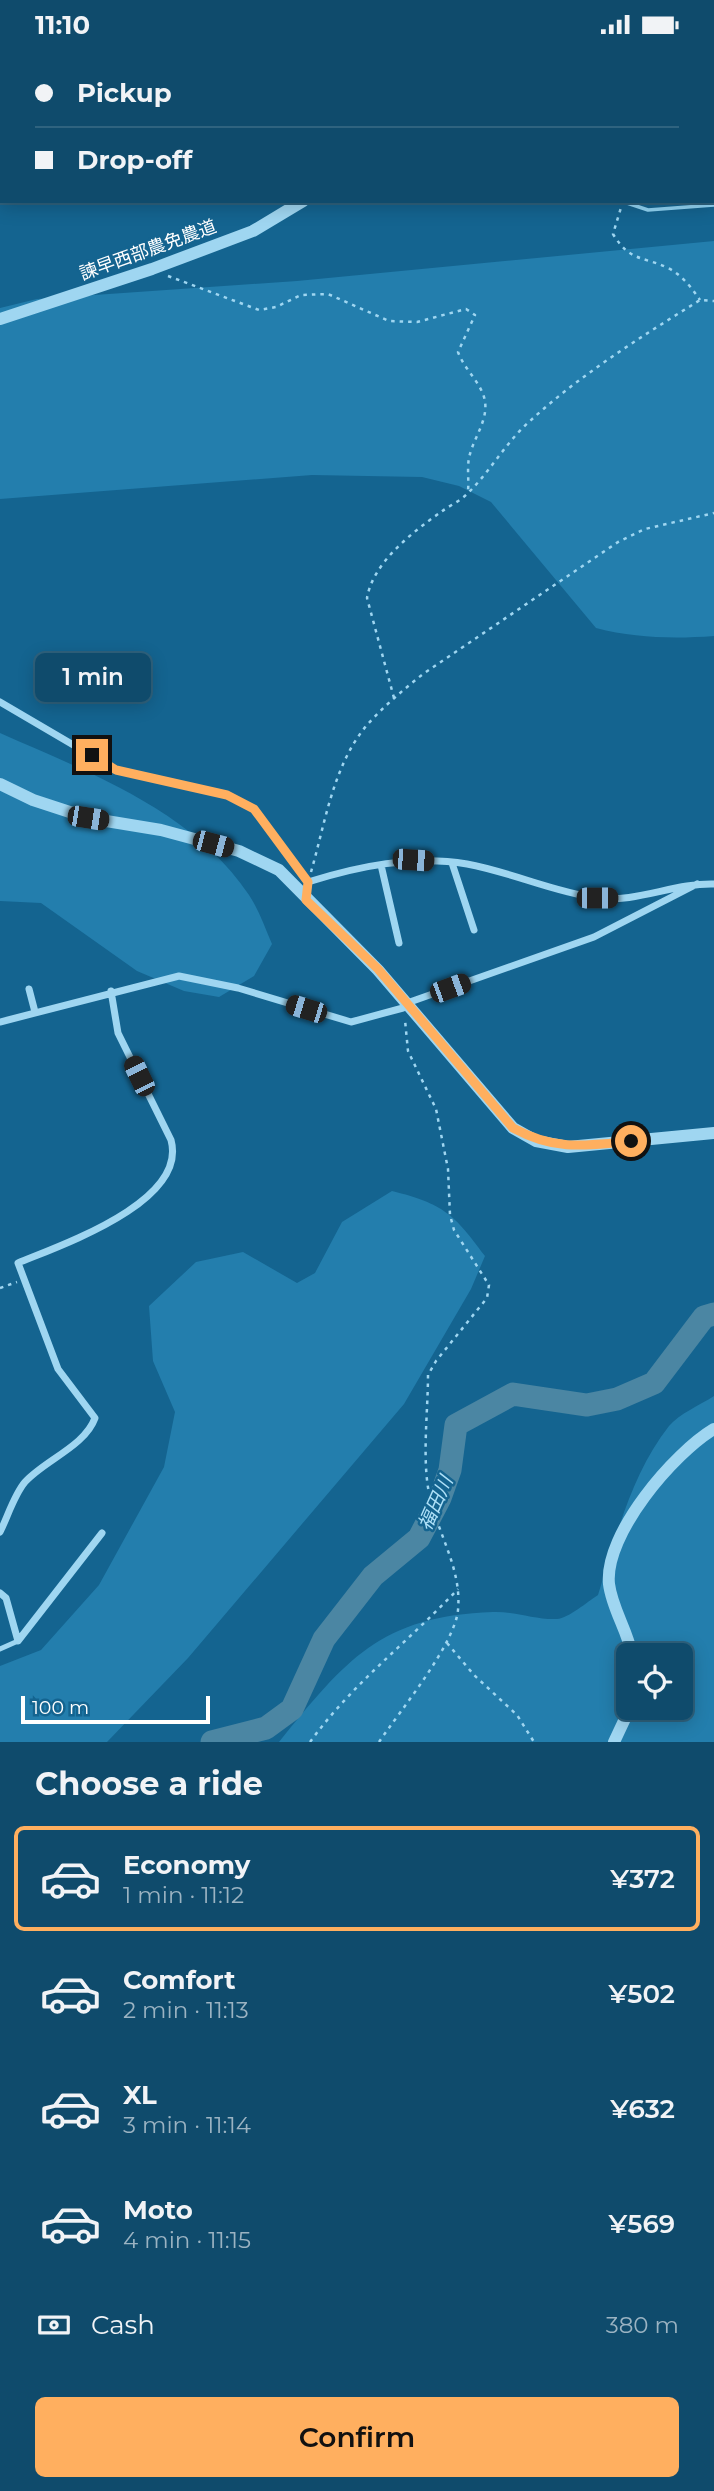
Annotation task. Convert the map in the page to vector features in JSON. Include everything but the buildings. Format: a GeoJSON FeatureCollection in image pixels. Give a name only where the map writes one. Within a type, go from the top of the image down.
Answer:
{"type":"FeatureCollection","features":[{"type":"Feature","properties":{"kind":"street","name":"諫早西部農免農道"},"geometry":{"type":"LineString","coordinates":[[0,319],[152,269],[253,231],[300,203]]}},
{"type":"Feature","properties":{"kind":"street"},"geometry":{"type":"LineString","coordinates":[[0,702],[116,770],[227,795],[254,809],[308,882],[306,900]]}},
{"type":"Feature","properties":{"kind":"street"},"geometry":{"type":"LineString","coordinates":[[0,784],[33,800],[88,818],[161,830],[239,851],[279,870],[306,900],[378,969],[405,1006],[513,1128],[537,1141],[569,1147],[714,1133]]}},
{"type":"Feature","properties":{"kind":"street"},"geometry":{"type":"LineString","coordinates":[[308,882],[347,870],[413,860],[466,864],[597,898],[630,898],[697,884],[714,884]]}},
{"type":"Feature","properties":{"kind":"street"},"geometry":{"type":"LineString","coordinates":[[452,863],[474,930]]}},
{"type":"Feature","properties":{"kind":"street"},"geometry":{"type":"LineString","coordinates":[[381,865],[400,943]]}},
{"type":"Feature","properties":{"kind":"street"},"geometry":{"type":"LineString","coordinates":[[0,1022],[111,991],[178,976],[238,988],[351,1022],[405,1006],[594,937],[697,884]]}},
{"type":"Feature","properties":{"kind":"street"},"geometry":{"type":"LineString","coordinates":[[29,989],[36,1012]]}},
{"type":"Feature","properties":{"kind":"street"},"geometry":{"type":"LineString","coordinates":[[0,1532],[24,1483],[53,1457],[77,1442],[95,1418],[58,1369],[18,1263],[95,1231],[148,1197],[170,1169],[175,1154],[171,1140],[118,1033],[111,991]]}},
{"type":"Feature","properties":{"kind":"street"},"geometry":{"type":"LineString","coordinates":[[628,1643],[609,1583],[612,1561],[628,1523],[658,1478],[694,1441],[714,1429]]}},
{"type":"Feature","properties":{"kind":"street"},"geometry":{"type":"LineString","coordinates":[[18,1641],[102,1533]]}},
{"type":"Feature","properties":{"kind":"street"},"geometry":{"type":"LineString","coordinates":[[0,1593],[6,1598],[18,1641]]}},
{"type":"Feature","properties":{"kind":"street"},"geometry":{"type":"LineString","coordinates":[[614,1742],[624,1720]]}},
{"type":"Feature","properties":{"kind":"lane"},"geometry":{"type":"LineString","coordinates":[[0,1649],[18,1641]]}},
{"type":"Feature","properties":{"kind":"path"},"geometry":{"type":"LineString","coordinates":[[622,203],[613,234],[622,249],[642,262],[668,268],[688,283],[700,300]]}},
{"type":"Feature","properties":{"kind":"path"},"geometry":{"type":"LineString","coordinates":[[152,269],[259,310],[276,307],[301,295],[328,293],[389,321],[417,322],[466,309],[475,315],[458,352],[464,369],[483,395],[484,410],[482,427],[469,459],[467,494]]}},
{"type":"Feature","properties":{"kind":"path"},"geometry":{"type":"LineString","coordinates":[[394,698],[367,589],[379,566],[438,514],[467,494],[528,422],[618,352],[700,300],[714,301]]}},
{"type":"Feature","properties":{"kind":"path"},"geometry":{"type":"LineString","coordinates":[[308,882],[344,763],[365,727],[394,698],[423,674],[618,542],[645,529],[714,513]]}},
{"type":"Feature","properties":{"kind":"path"},"geometry":{"type":"LineString","coordinates":[[379,1742],[447,1643],[458,1612],[456,1569],[434,1515],[428,1488],[429,1375],[436,1361],[487,1299],[489,1285],[454,1230],[450,1215],[448,1169],[436,1109],[408,1051],[405,1006]]}},
{"type":"Feature","properties":{"kind":"path"},"geometry":{"type":"LineString","coordinates":[[0,1288],[23,1280]]}},
{"type":"Feature","properties":{"kind":"path"},"geometry":{"type":"LineString","coordinates":[[310,1742],[361,1680],[426,1622],[457,1589]]}},
{"type":"Feature","properties":{"kind":"path"},"geometry":{"type":"LineString","coordinates":[[447,1643],[474,1675],[517,1715],[534,1742]]}},
{"type":"Feature","properties":{"kind":"shaded area"},"geometry":{"type":"Polygon","coordinates":[[[714,241],[714,636],[654,637],[596,628],[491,502],[459,486],[422,477],[312,475],[0,499],[0,308],[37,299],[297,281],[714,241]]]}},
{"type":"Feature","properties":{"kind":"shaded area"},"geometry":{"type":"Polygon","coordinates":[[[0,733],[137,797],[199,839],[226,865],[249,895],[272,944],[254,976],[219,997],[184,991],[137,971],[41,903],[0,901],[0,733]]]}},
{"type":"Feature","properties":{"kind":"shaded area"},"geometry":{"type":"Polygon","coordinates":[[[392,1191],[436,1206],[456,1220],[485,1256],[471,1289],[404,1404],[188,1658],[107,1742],[0,1742],[0,1666],[41,1650],[99,1585],[164,1467],[175,1412],[153,1361],[149,1306],[196,1262],[243,1252],[297,1283],[315,1273],[342,1222],[392,1191]]]}},
{"type":"Feature","properties":{"kind":"shaded area"},"geometry":{"type":"Polygon","coordinates":[[[714,1396],[714,1742],[279,1742],[346,1666],[393,1633],[421,1622],[454,1615],[501,1612],[557,1619],[572,1613],[598,1595],[618,1529],[644,1465],[669,1426],[714,1396]]]}},
{"type":"Feature","properties":{"kind":"waterway"},"geometry":{"type":"LineString","coordinates":[[627,203],[648,210],[714,205]]}},
{"type":"Feature","properties":{"kind":"waterway","name":"福田川"},"geometry":{"type":"LineString","coordinates":[[212,1742],[266,1728],[292,1709],[324,1639],[373,1576],[419,1538],[440,1498],[450,1470],[456,1425],[513,1394],[587,1405],[617,1399],[654,1383],[704,1317],[714,1314]]}},
{"type":"Feature","properties":{"kind":"route"},"geometry":{"type":"LineString","coordinates":[[92,755],[116,770],[227,795],[254,809],[308,882],[306,900],[378,969],[513,1128],[537,1141],[569,1147],[631,1141]]}}]}
